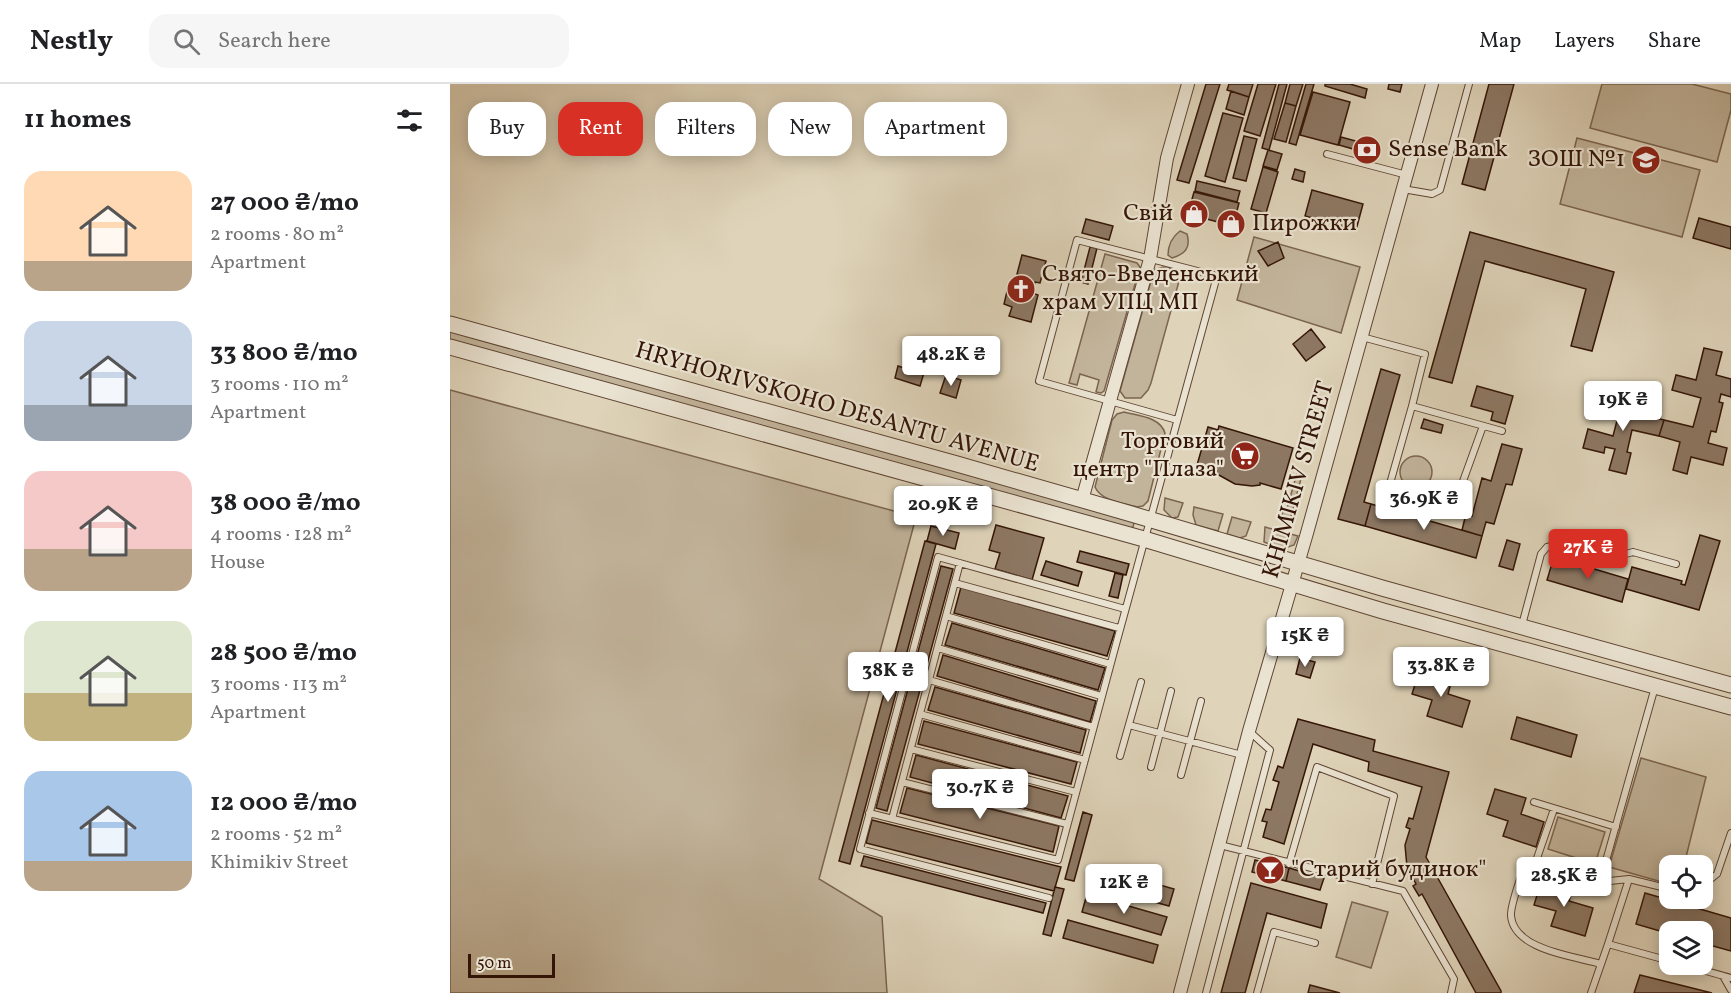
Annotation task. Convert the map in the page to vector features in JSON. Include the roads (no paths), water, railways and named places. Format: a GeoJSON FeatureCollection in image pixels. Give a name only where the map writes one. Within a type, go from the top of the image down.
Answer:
{"type":"FeatureCollection","features":[{"type":"Feature","properties":{"kind":"street"},"geometry":{"type":"LineString","coordinates":[[1082,500],[1150,259],[1167,158],[1188,84]]}},
{"type":"Feature","properties":{"kind":"street","name":"KHIMIKIV STREET"},"geometry":{"type":"LineString","coordinates":[[1180,993],[1248,731],[1362,337],[1432,84]]}},
{"type":"Feature","properties":{"kind":"street","name":"HRYHORIVSKOHO DESANTU AVENUE"},"geometry":{"type":"LineString","coordinates":[[450,324],[1150,519],[1731,685]]}},
{"type":"Feature","properties":{"kind":"street","name":"HRYHORIVSKOHO DESANTU AVENUE"},"geometry":{"type":"LineString","coordinates":[[450,347],[1144,539],[1383,611],[1731,707]]}},
{"type":"Feature","properties":{"kind":"street"},"geometry":{"type":"LineString","coordinates":[[1477,636],[1483,615]]}},
{"type":"Feature","properties":{"kind":"street"},"geometry":{"type":"LineString","coordinates":[[1656,686],[1662,666]]}},
{"type":"Feature","properties":{"kind":"lane"},"geometry":{"type":"LineString","coordinates":[[1403,189],[1432,194],[1440,190],[1469,84]]}},
{"type":"Feature","properties":{"kind":"lane"},"geometry":{"type":"LineString","coordinates":[[1327,154],[1407,175]]}},
{"type":"Feature","properties":{"kind":"lane"},"geometry":{"type":"LineString","coordinates":[[869,813],[1058,860],[1119,628],[1125,609],[1217,276],[1077,240],[1039,381],[1177,420]]}},
{"type":"Feature","properties":{"kind":"lane"},"geometry":{"type":"LineString","coordinates":[[1362,337],[1425,354],[1389,487],[1454,506],[1483,426]]}},
{"type":"Feature","properties":{"kind":"lane"},"geometry":{"type":"LineString","coordinates":[[1412,406],[1502,431]]}},
{"type":"Feature","properties":{"kind":"lane"},"geometry":{"type":"LineString","coordinates":[[938,519],[945,485]]}},
{"type":"Feature","properties":{"kind":"lane"},"geometry":{"type":"LineString","coordinates":[[1522,626],[1541,554],[1547,547],[1557,545],[1608,559],[1633,552],[1676,564]]}},
{"type":"Feature","properties":{"kind":"lane"},"geometry":{"type":"LineString","coordinates":[[1049,898],[860,849],[869,813],[938,557],[1125,609]]}},
{"type":"Feature","properties":{"kind":"lane"},"geometry":{"type":"LineString","coordinates":[[892,819],[960,563]]}},
{"type":"Feature","properties":{"kind":"lane"},"geometry":{"type":"LineString","coordinates":[[955,583],[1119,628]]}},
{"type":"Feature","properties":{"kind":"lane"},"geometry":{"type":"LineString","coordinates":[[946,616],[1110,664]]}},
{"type":"Feature","properties":{"kind":"lane"},"geometry":{"type":"LineString","coordinates":[[938,648],[1101,696]]}},
{"type":"Feature","properties":{"kind":"lane"},"geometry":{"type":"LineString","coordinates":[[929,680],[1093,727]]}},
{"type":"Feature","properties":{"kind":"lane"},"geometry":{"type":"LineString","coordinates":[[1120,756],[1141,682]]}},
{"type":"Feature","properties":{"kind":"lane"},"geometry":{"type":"LineString","coordinates":[[1600,882],[1656,686]]}},
{"type":"Feature","properties":{"kind":"lane"},"geometry":{"type":"LineString","coordinates":[[1151,767],[1171,691]]}},
{"type":"Feature","properties":{"kind":"lane"},"geometry":{"type":"LineString","coordinates":[[1181,775],[1201,701]]}},
{"type":"Feature","properties":{"kind":"lane"},"geometry":{"type":"LineString","coordinates":[[920,714],[1085,760]]}},
{"type":"Feature","properties":{"kind":"lane"},"geometry":{"type":"LineString","coordinates":[[1129,725],[1242,755]]}},
{"type":"Feature","properties":{"kind":"lane"},"geometry":{"type":"LineString","coordinates":[[1206,993],[1270,750],[1248,731]]}},
{"type":"Feature","properties":{"kind":"lane"},"geometry":{"type":"LineString","coordinates":[[911,749],[1076,792]]}},
{"type":"Feature","properties":{"kind":"lane"},"geometry":{"type":"LineString","coordinates":[[1289,864],[1317,768],[1394,796],[1372,884]]}},
{"type":"Feature","properties":{"kind":"lane"},"geometry":{"type":"LineString","coordinates":[[902,782],[1067,824]]}},
{"type":"Feature","properties":{"kind":"lane"},"geometry":{"type":"LineString","coordinates":[[1534,802],[1616,827]]}},
{"type":"Feature","properties":{"kind":"lane"},"geometry":{"type":"LineString","coordinates":[[1535,864],[1554,809]]}},
{"type":"Feature","properties":{"kind":"lane"},"geometry":{"type":"LineString","coordinates":[[1713,877],[1717,874],[1731,833]]}},
{"type":"Feature","properties":{"kind":"lane"},"geometry":{"type":"LineString","coordinates":[[1220,845],[1403,891],[1454,979],[1451,993]]}},
{"type":"Feature","properties":{"kind":"lane"},"geometry":{"type":"LineString","coordinates":[[1601,964],[1532,945],[1519,936],[1514,929],[1511,915],[1526,862],[1600,882],[1629,879],[1659,886]]}},
{"type":"Feature","properties":{"kind":"lane"},"geometry":{"type":"LineString","coordinates":[[1591,993],[1629,879]]}},
{"type":"Feature","properties":{"kind":"lane"},"geometry":{"type":"LineString","coordinates":[[1257,993],[1274,932],[1315,943]]}},
{"type":"Feature","properties":{"kind":"lane"},"geometry":{"type":"LineString","coordinates":[[1608,944],[1659,958]]}},
{"type":"Feature","properties":{"kind":"lane"},"geometry":{"type":"LineString","coordinates":[[1713,973],[1731,978]]}},
{"type":"Feature","properties":{"kind":"lane"},"geometry":{"type":"LineString","coordinates":[[1723,976],[1731,990]]}},
{"type":"Feature","properties":{"kind":"place","name":"Sense Bank"},"geometry":{"type":"Point","coordinates":[1367,150]}},
{"type":"Feature","properties":{"kind":"place","name":"ЗОШ №1"},"geometry":{"type":"Point","coordinates":[1646,160]}},
{"type":"Feature","properties":{"kind":"place","name":"Свій"},"geometry":{"type":"Point","coordinates":[1194,214]}},
{"type":"Feature","properties":{"kind":"place","name":"Пирожки"},"geometry":{"type":"Point","coordinates":[1231,224]}},
{"type":"Feature","properties":{"kind":"place","name":"Свято-Введенський храм УПЦ МП"},"geometry":{"type":"Point","coordinates":[1021,289]}},
{"type":"Feature","properties":{"kind":"place","name":"Торговий центр \"Плаза\""},"geometry":{"type":"Point","coordinates":[1245,456]}},
{"type":"Feature","properties":{"kind":"place","name":"\"Старий будинок\""},"geometry":{"type":"Point","coordinates":[1270,870]}}]}
